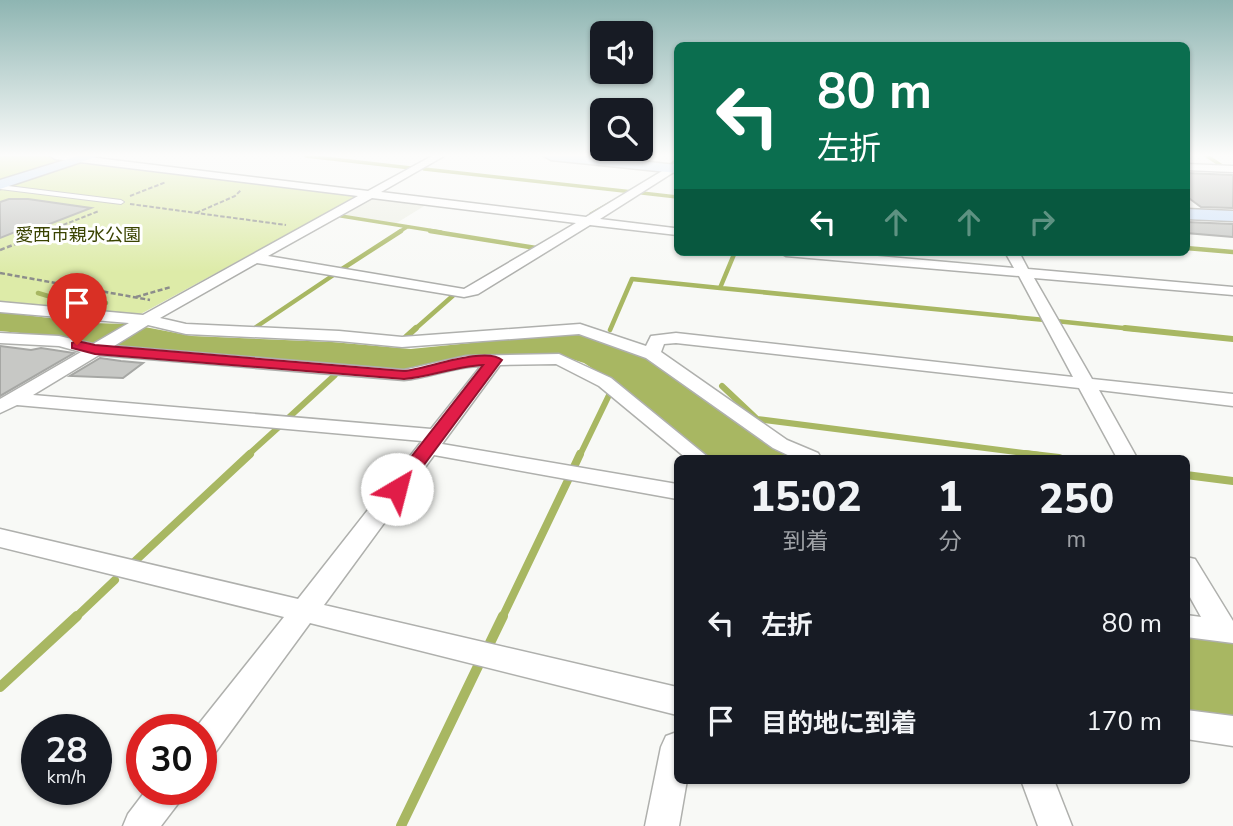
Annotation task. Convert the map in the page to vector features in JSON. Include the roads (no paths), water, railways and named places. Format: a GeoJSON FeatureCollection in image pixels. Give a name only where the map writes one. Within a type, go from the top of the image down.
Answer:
{"type":"FeatureCollection","features":[{"type":"Feature","properties":{"kind":"street"},"geometry":{"type":"LineString","coordinates":[[366,195],[588,221],[673,239]]}},
{"type":"Feature","properties":{"kind":"street"},"geometry":{"type":"LineString","coordinates":[[6,403],[173,304],[369,195]]}},
{"type":"Feature","properties":{"kind":"street"},"geometry":{"type":"LineString","coordinates":[[254,258],[464,292],[483,285],[633,195]]}},
{"type":"Feature","properties":{"kind":"street"},"geometry":{"type":"LineString","coordinates":[[1190,214],[1233,216]]}},
{"type":"Feature","properties":{"kind":"street"},"geometry":{"type":"LineString","coordinates":[[831,256],[1233,291]]}},
{"type":"Feature","properties":{"kind":"street"},"geometry":{"type":"LineString","coordinates":[[1014,256],[1125,455]]}},
{"type":"Feature","properties":{"kind":"street"},"geometry":{"type":"LineString","coordinates":[[0,307],[144,321],[186,329],[325,335],[402,342],[580,329],[652,354],[780,444],[804,455]]}},
{"type":"Feature","properties":{"kind":"street"},"geometry":{"type":"LineString","coordinates":[[0,338],[60,341],[97,349],[404,375],[423,373],[466,361],[542,358],[570,363],[605,382],[695,455]]}},
{"type":"Feature","properties":{"kind":"street"},"geometry":{"type":"LineString","coordinates":[[652,354],[657,340],[676,338],[1233,400]]}},
{"type":"Feature","properties":{"kind":"street"},"geometry":{"type":"LineString","coordinates":[[217,725],[495,360]]}},
{"type":"Feature","properties":{"kind":"street"},"geometry":{"type":"LineString","coordinates":[[6,403],[432,442],[674,491]]}},
{"type":"Feature","properties":{"kind":"street"},"geometry":{"type":"LineString","coordinates":[[0,538],[674,700]]}},
{"type":"Feature","properties":{"kind":"street"},"geometry":{"type":"LineString","coordinates":[[1190,572],[1228,632]]}},
{"type":"Feature","properties":{"kind":"street"},"geometry":{"type":"LineString","coordinates":[[1190,627],[1228,632]]}},
{"type":"Feature","properties":{"kind":"street"},"geometry":{"type":"LineString","coordinates":[[1190,725],[1233,731]]}},
{"type":"Feature","properties":{"kind":"street"},"geometry":{"type":"LineString","coordinates":[[662,826],[674,763]]}},
{"type":"Feature","properties":{"kind":"street"},"geometry":{"type":"LineString","coordinates":[[1039,784],[1055,826]]}},
{"type":"Feature","properties":{"kind":"street"},"geometry":{"type":"LineString","coordinates":[[140,826],[156,805]]}},
{"type":"Feature","properties":{"kind":"lane"},"geometry":{"type":"LineString","coordinates":[[65,195],[121,202]]}},
{"type":"Feature","properties":{"kind":"waterway"},"geometry":{"type":"LineString","coordinates":[[656,195],[674,197]]}},
{"type":"Feature","properties":{"kind":"waterway"},"geometry":{"type":"LineString","coordinates":[[591,214],[612,202]]}},
{"type":"Feature","properties":{"kind":"waterway"},"geometry":{"type":"LineString","coordinates":[[341,216],[441,232]]}},
{"type":"Feature","properties":{"kind":"waterway"},"geometry":{"type":"LineString","coordinates":[[399,232],[407,227]]}},
{"type":"Feature","properties":{"kind":"waterway"},"geometry":{"type":"LineString","coordinates":[[342,269],[401,231]]}},
{"type":"Feature","properties":{"kind":"waterway"},"geometry":{"type":"LineString","coordinates":[[430,231],[536,248]]}},
{"type":"Feature","properties":{"kind":"waterway"},"geometry":{"type":"LineString","coordinates":[[1190,248],[1233,252]]}},
{"type":"Feature","properties":{"kind":"waterway"},"geometry":{"type":"LineString","coordinates":[[720,288],[733,256]]}},
{"type":"Feature","properties":{"kind":"waterway"},"geometry":{"type":"LineString","coordinates":[[256,327],[335,274]]}},
{"type":"Feature","properties":{"kind":"waterway"},"geometry":{"type":"LineString","coordinates":[[610,330],[632,279],[720,288]]}},
{"type":"Feature","properties":{"kind":"waterway"},"geometry":{"type":"LineString","coordinates":[[720,288],[1045,320]]}},
{"type":"Feature","properties":{"kind":"waterway"},"geometry":{"type":"LineString","coordinates":[[38,293],[58,299],[106,303]]}},
{"type":"Feature","properties":{"kind":"waterway"},"geometry":{"type":"LineString","coordinates":[[414,330],[456,293]]}},
{"type":"Feature","properties":{"kind":"waterway"},"geometry":{"type":"LineString","coordinates":[[1056,321],[1142,330]]}},
{"type":"Feature","properties":{"kind":"waterway"},"geometry":{"type":"LineString","coordinates":[[406,337],[416,328]]}},
{"type":"Feature","properties":{"kind":"waterway"},"geometry":{"type":"LineString","coordinates":[[1125,328],[1233,339]]}},
{"type":"Feature","properties":{"kind":"waterway"},"geometry":{"type":"LineString","coordinates":[[286,420],[335,375]]}},
{"type":"Feature","properties":{"kind":"waterway"},"geometry":{"type":"LineString","coordinates":[[722,386],[757,419],[1039,455]]}},
{"type":"Feature","properties":{"kind":"waterway"},"geometry":{"type":"LineString","coordinates":[[580,455],[611,391]]}},
{"type":"Feature","properties":{"kind":"waterway"},"geometry":{"type":"LineString","coordinates":[[248,455],[280,426]]}},
{"type":"Feature","properties":{"kind":"waterway"},"geometry":{"type":"LineString","coordinates":[[133,563],[250,454]]}},
{"type":"Feature","properties":{"kind":"waterway"},"geometry":{"type":"LineString","coordinates":[[573,469],[580,454]]}},
{"type":"Feature","properties":{"kind":"waterway"},"geometry":{"type":"LineString","coordinates":[[1025,454],[1034,455]]}},
{"type":"Feature","properties":{"kind":"waterway"},"geometry":{"type":"LineString","coordinates":[[502,618],[570,476]]}},
{"type":"Feature","properties":{"kind":"waterway"},"geometry":{"type":"LineString","coordinates":[[1190,476],[1233,481]]}},
{"type":"Feature","properties":{"kind":"waterway"},"geometry":{"type":"LineString","coordinates":[[75,618],[115,580]]}},
{"type":"Feature","properties":{"kind":"waterway"},"geometry":{"type":"LineString","coordinates":[[0,687],[77,616]]}},
{"type":"Feature","properties":{"kind":"waterway"},"geometry":{"type":"LineString","coordinates":[[487,649],[503,616]]}},
{"type":"Feature","properties":{"kind":"waterway"},"geometry":{"type":"LineString","coordinates":[[401,826],[480,662]]}},
{"type":"Feature","properties":{"kind":"park label","name":"愛西市親水公園"},"geometry":{"type":"Point","coordinates":[78,235]}}]}
